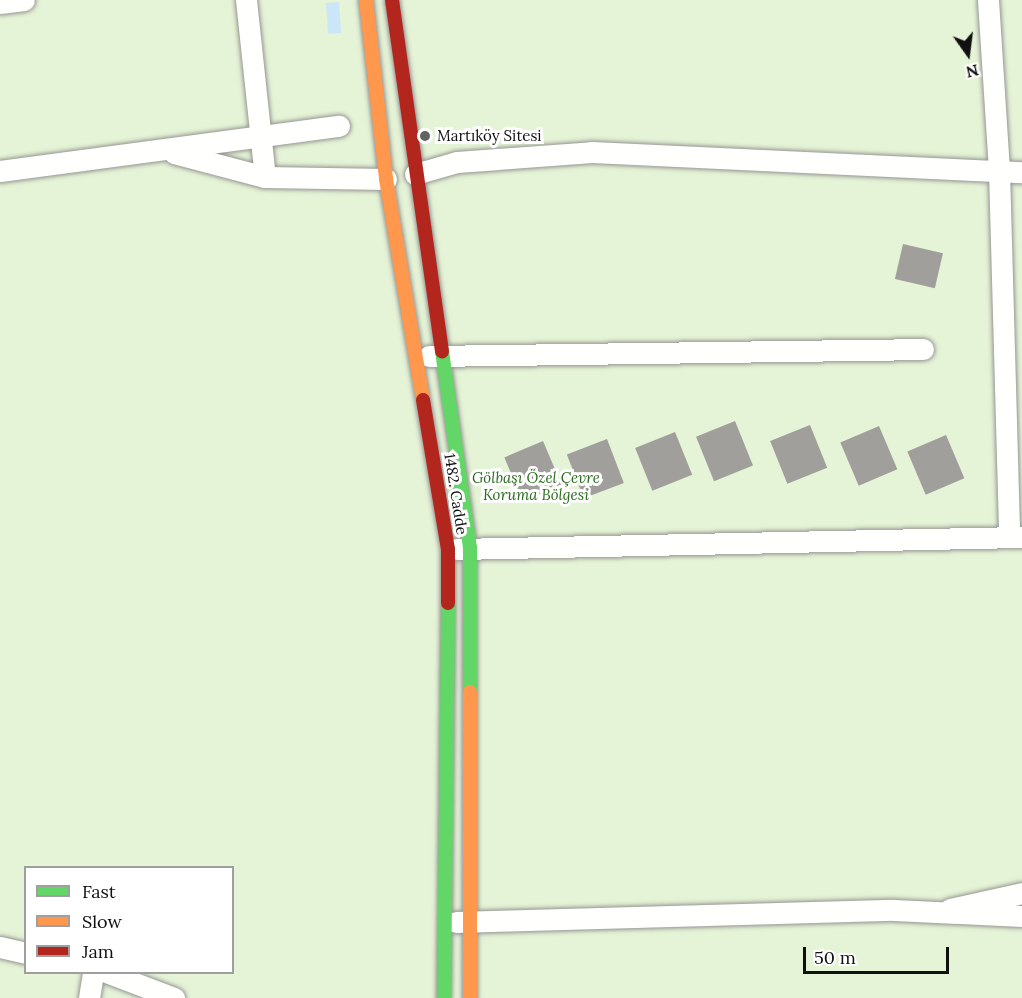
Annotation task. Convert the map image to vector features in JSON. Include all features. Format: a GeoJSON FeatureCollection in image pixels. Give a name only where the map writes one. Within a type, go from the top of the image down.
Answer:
{"type":"FeatureCollection","features":[{"type":"Feature","properties":{"kind":"street"},"geometry":{"type":"LineString","coordinates":[[0,3],[24,0]]}},
{"type":"Feature","properties":{"kind":"street"},"geometry":{"type":"LineString","coordinates":[[246,0],[265,177]]}},
{"type":"Feature","properties":{"kind":"street","name":"1482. Cadde"},"geometry":{"type":"LineString","coordinates":[[366,0],[386,179],[418,357],[448,549],[444,998]]}},
{"type":"Feature","properties":{"kind":"street","name":"1482. Cadde"},"geometry":{"type":"LineString","coordinates":[[392,0],[470,548],[470,998]]}},
{"type":"Feature","properties":{"kind":"street"},"geometry":{"type":"LineString","coordinates":[[448,549],[1015,537],[999,171],[988,0]]}},
{"type":"Feature","properties":{"kind":"street"},"geometry":{"type":"LineString","coordinates":[[0,171],[339,126]]}},
{"type":"Feature","properties":{"kind":"street"},"geometry":{"type":"LineString","coordinates":[[164,150],[265,177],[386,179],[468,161],[592,152],[1022,172]]}},
{"type":"Feature","properties":{"kind":"street"},"geometry":{"type":"LineString","coordinates":[[418,357],[923,349]]}},
{"type":"Feature","properties":{"kind":"street"},"geometry":{"type":"LineString","coordinates":[[940,913],[982,898],[1022,893]]}},
{"type":"Feature","properties":{"kind":"street"},"geometry":{"type":"LineString","coordinates":[[444,922],[940,913],[1022,916]]}},
{"type":"Feature","properties":{"kind":"street"},"geometry":{"type":"LineString","coordinates":[[0,947],[24,953]]}},
{"type":"Feature","properties":{"kind":"street"},"geometry":{"type":"LineString","coordinates":[[89,998],[93,974]]}},
{"type":"Feature","properties":{"kind":"street"},"geometry":{"type":"LineString","coordinates":[[111,974],[174,998]]}},
{"type":"Feature","properties":{"kind":"green space","name":"Gölbaşı Özel Çevre Koruma Bölgesi"},"geometry":{"type":"Polygon","coordinates":[[[0,0],[1022,0],[1022,998],[0,998],[0,0]]]}},
{"type":"Feature","properties":{"kind":"water"},"geometry":{"type":"Polygon","coordinates":[[[339,2],[341,33],[328,34],[326,3],[339,2]]]}},
{"type":"Feature","properties":{"kind":"building"},"geometry":{"type":"Polygon","coordinates":[[[903,244],[943,253],[935,288],[895,279],[903,244]]]}},
{"type":"Feature","properties":{"kind":"building"},"geometry":{"type":"Polygon","coordinates":[[[735,421],[753,466],[714,481],[696,437],[735,421]]]}},
{"type":"Feature","properties":{"kind":"building"},"geometry":{"type":"Polygon","coordinates":[[[810,425],[827,468],[787,484],[770,441],[810,425]]]}},
{"type":"Feature","properties":{"kind":"building"},"geometry":{"type":"Polygon","coordinates":[[[879,426],[897,469],[859,486],[840,442],[879,426]]]}},
{"type":"Feature","properties":{"kind":"building"},"geometry":{"type":"Polygon","coordinates":[[[675,432],[692,475],[652,491],[635,448],[675,432]]]}},
{"type":"Feature","properties":{"kind":"building"},"geometry":{"type":"Polygon","coordinates":[[[946,435],[964,478],[926,495],[907,451],[946,435]]]}},
{"type":"Feature","properties":{"kind":"building"},"geometry":{"type":"Polygon","coordinates":[[[607,439],[624,483],[584,498],[567,454],[607,439]]]}},
{"type":"Feature","properties":{"kind":"building"},"geometry":{"type":"Polygon","coordinates":[[[543,441],[561,484],[523,501],[504,457],[543,441]]]}},
{"type":"Feature","properties":{"kind":"traffic: fast"},"geometry":{"type":"LineString","coordinates":[[442,351],[470,548],[470,692]]}},
{"type":"Feature","properties":{"kind":"traffic: fast"},"geometry":{"type":"LineString","coordinates":[[444,998],[448,603]]}},
{"type":"Feature","properties":{"kind":"traffic: slow"},"geometry":{"type":"LineString","coordinates":[[366,0],[386,179],[423,400]]}},
{"type":"Feature","properties":{"kind":"traffic: slow"},"geometry":{"type":"LineString","coordinates":[[470,692],[470,998]]}},
{"type":"Feature","properties":{"kind":"traffic: jam"},"geometry":{"type":"LineString","coordinates":[[392,0],[442,351]]}},
{"type":"Feature","properties":{"kind":"traffic: jam"},"geometry":{"type":"LineString","coordinates":[[423,400],[448,549],[448,603]]}},
{"type":"Feature","properties":{"kind":"place","name":"Martıköy Sitesi"},"geometry":{"type":"Point","coordinates":[425,136]}}]}
